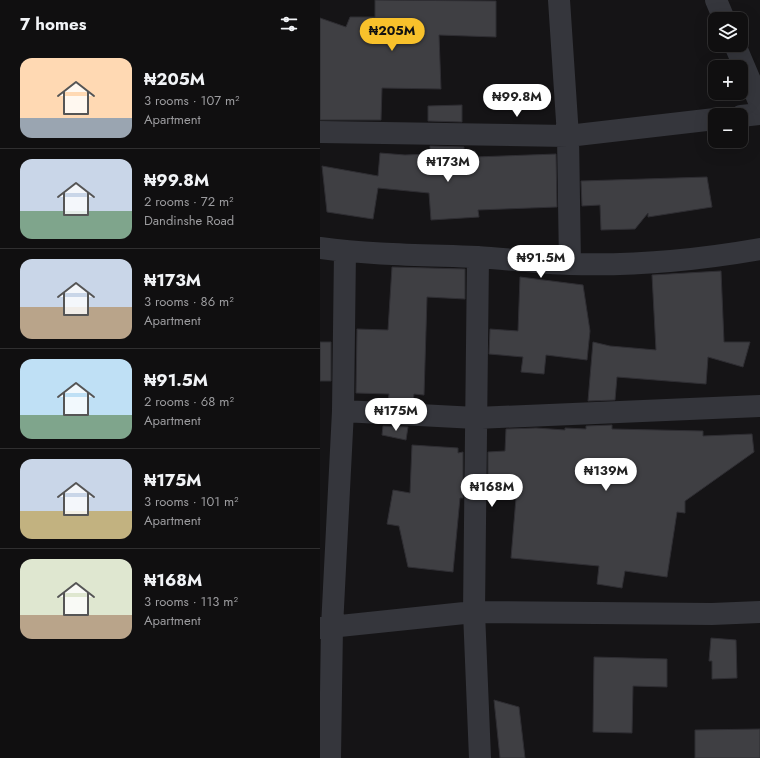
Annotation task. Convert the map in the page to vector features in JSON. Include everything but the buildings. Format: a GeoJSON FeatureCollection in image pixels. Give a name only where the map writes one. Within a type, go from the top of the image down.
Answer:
{"type":"FeatureCollection","features":[{"type":"Feature","properties":{"kind":"street"},"geometry":{"type":"LineString","coordinates":[[560,0],[568,136],[570,264]]}},
{"type":"Feature","properties":{"kind":"street"},"geometry":{"type":"LineString","coordinates":[[716,0],[721,12]]}},
{"type":"Feature","properties":{"kind":"street"},"geometry":{"type":"LineString","coordinates":[[738,52],[760,104]]}},
{"type":"Feature","properties":{"kind":"street"},"geometry":{"type":"LineString","coordinates":[[748,115],[760,114]]}},
{"type":"Feature","properties":{"kind":"street"},"geometry":{"type":"LineString","coordinates":[[320,132],[568,136],[708,120]]}},
{"type":"Feature","properties":{"kind":"street"},"geometry":{"type":"LineString","coordinates":[[320,248],[345,251],[478,257],[570,264],[653,263],[710,258],[760,249]]}},
{"type":"Feature","properties":{"kind":"street"},"geometry":{"type":"LineString","coordinates":[[330,758],[326,627],[343,411],[345,251]]}},
{"type":"Feature","properties":{"kind":"street"},"geometry":{"type":"LineString","coordinates":[[478,257],[474,612],[480,758]]}},
{"type":"Feature","properties":{"kind":"street"},"geometry":{"type":"LineString","coordinates":[[343,411],[476,418],[760,406]]}},
{"type":"Feature","properties":{"kind":"street"},"geometry":{"type":"LineString","coordinates":[[326,627],[474,612],[712,614],[760,612]]}}]}
